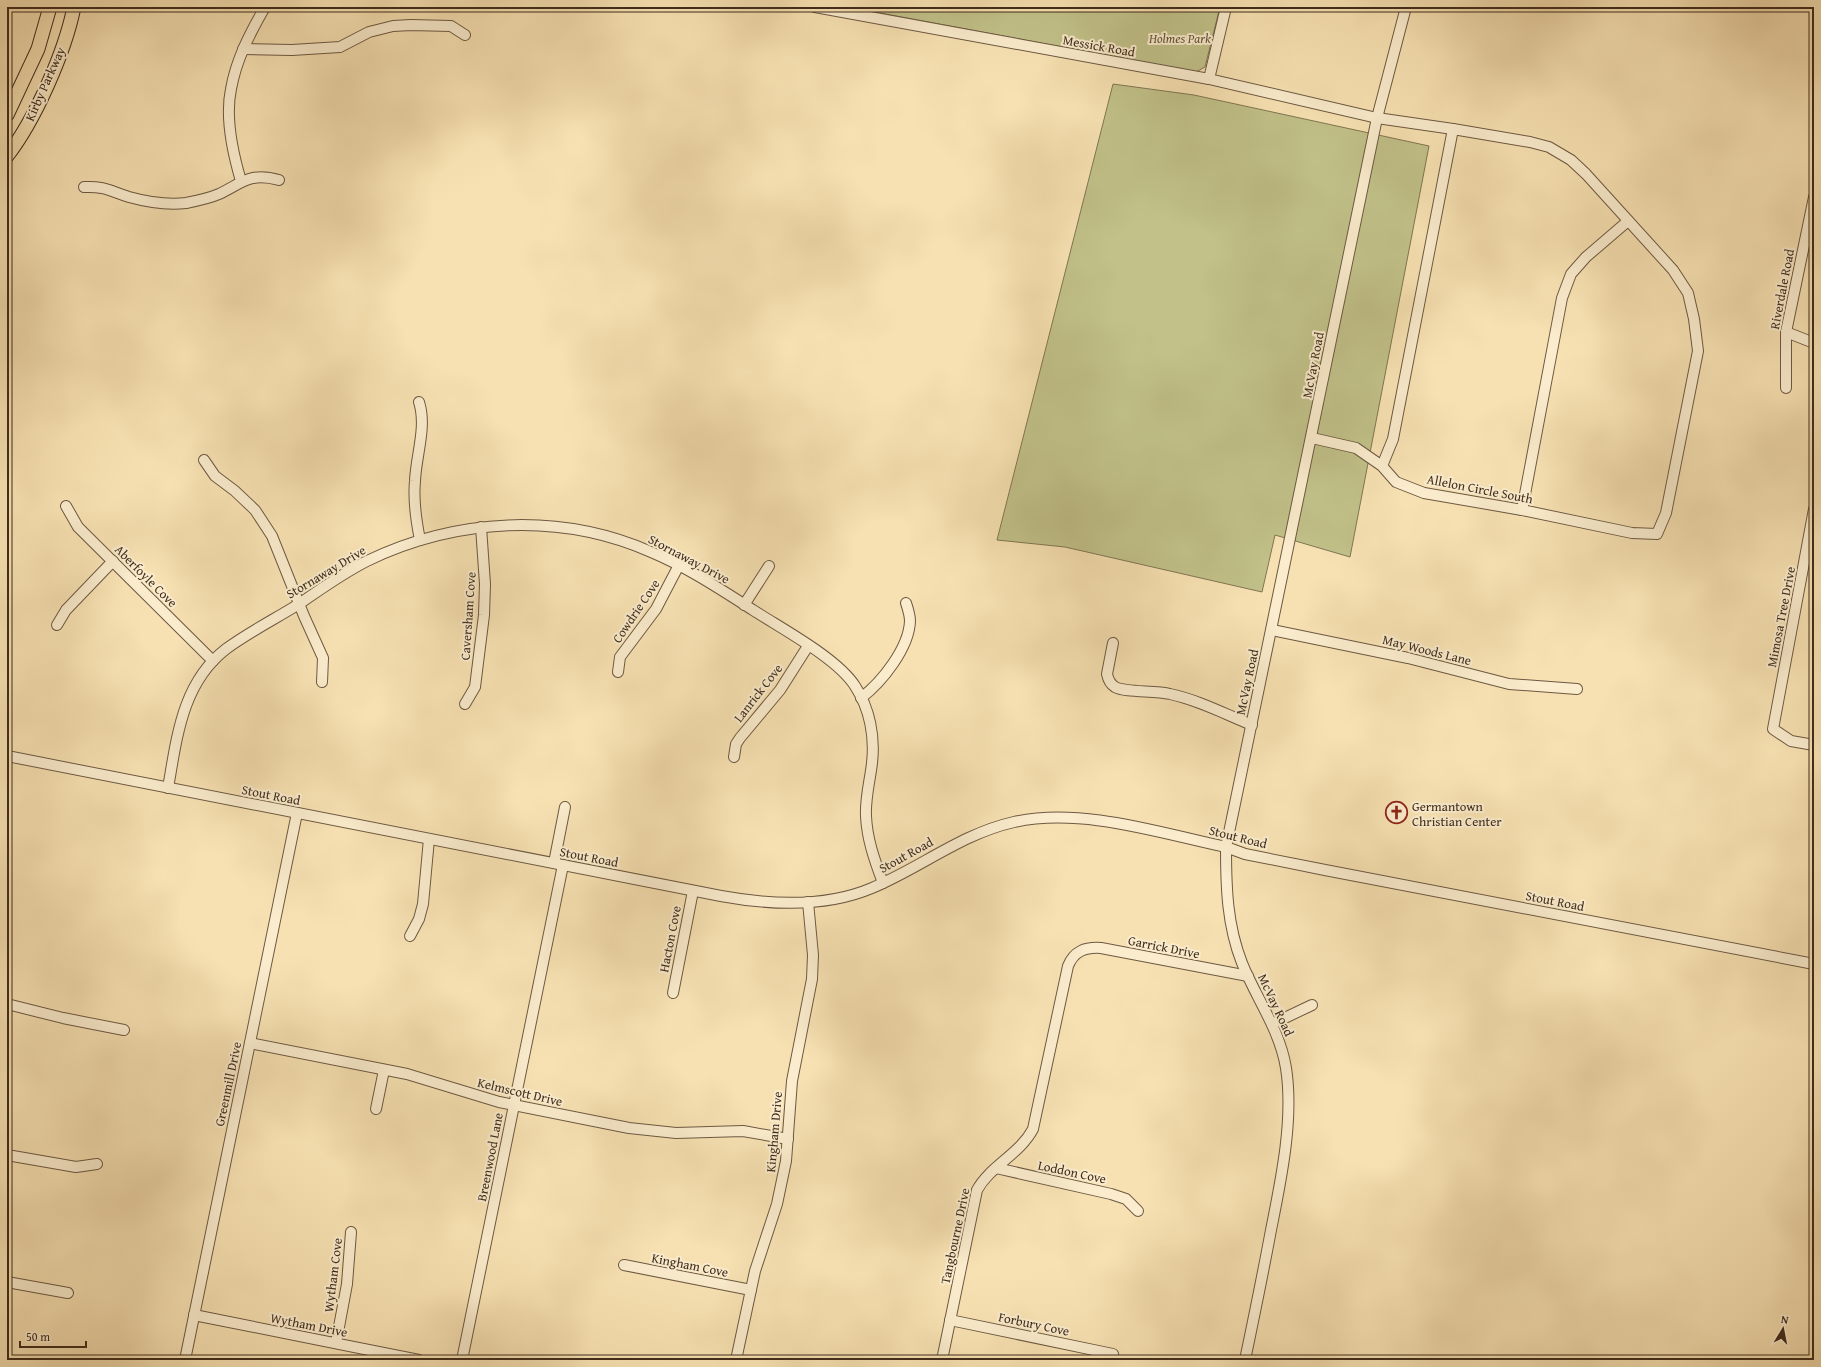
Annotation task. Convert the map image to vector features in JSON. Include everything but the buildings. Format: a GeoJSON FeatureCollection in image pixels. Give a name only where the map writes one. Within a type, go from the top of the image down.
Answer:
{"type":"FeatureCollection","features":[{"type":"Feature","properties":{"kind":"main road","name":"Kirby Parkway"},"geometry":{"type":"LineString","coordinates":[[7,115],[38,49],[50,7]]}},
{"type":"Feature","properties":{"kind":"main road","name":"Kirby Parkway"},"geometry":{"type":"LineString","coordinates":[[7,156],[37,106],[60,54],[74,7]]}},
{"type":"Feature","properties":{"kind":"street"},"geometry":{"type":"LineString","coordinates":[[241,181],[235,159],[229,108],[231,89],[242,49],[265,7]]}},
{"type":"Feature","properties":{"kind":"street","name":"Messick Road"},"geometry":{"type":"LineString","coordinates":[[815,7],[1209,79],[1377,118],[1530,142],[1549,147],[1571,160],[1586,174],[1673,270],[1688,293],[1694,319],[1698,351],[1666,513],[1657,534]]}},
{"type":"Feature","properties":{"kind":"street"},"geometry":{"type":"LineString","coordinates":[[1209,79],[1226,7]]}},
{"type":"Feature","properties":{"kind":"street","name":"McVay Road"},"geometry":{"type":"LineString","coordinates":[[1245,1360],[1280,1187],[1286,1149],[1288,1106],[1286,1069],[1279,1040],[1248,976],[1235,942],[1227,900],[1226,847],[1312,438],[1377,118],[1406,7]]}},
{"type":"Feature","properties":{"kind":"street"},"geometry":{"type":"LineString","coordinates":[[242,49],[292,50],[340,46],[368,32],[393,26],[451,26],[465,35]]}},
{"type":"Feature","properties":{"kind":"street"},"geometry":{"type":"LineString","coordinates":[[1382,466],[1393,439],[1453,129]]}},
{"type":"Feature","properties":{"kind":"street"},"geometry":{"type":"LineString","coordinates":[[84,187],[99,186],[152,202],[186,202],[218,195],[241,181],[267,177],[278,180]]}},
{"type":"Feature","properties":{"kind":"street","name":"Riverdale Road"},"geometry":{"type":"LineString","coordinates":[[1786,388],[1786,332],[1811,225],[1814,197]]}},
{"type":"Feature","properties":{"kind":"street"},"geometry":{"type":"LineString","coordinates":[[1522,510],[1562,298],[1571,274],[1586,256],[1628,221]]}},
{"type":"Feature","properties":{"kind":"street"},"geometry":{"type":"LineString","coordinates":[[1786,332],[1814,343]]}},
{"type":"Feature","properties":{"kind":"street"},"geometry":{"type":"LineString","coordinates":[[419,402],[423,417],[414,494],[420,540]]}},
{"type":"Feature","properties":{"kind":"street","name":"Allelon Circle South"},"geometry":{"type":"LineString","coordinates":[[1312,438],[1356,448],[1382,466],[1396,482],[1424,493],[1522,510],[1632,533],[1657,534]]}},
{"type":"Feature","properties":{"kind":"street"},"geometry":{"type":"LineString","coordinates":[[204,460],[215,476],[249,504],[268,529],[276,543],[304,616],[323,658],[322,682]]}},
{"type":"Feature","properties":{"kind":"street","name":"Aberfoyle Cove"},"geometry":{"type":"LineString","coordinates":[[66,506],[78,527],[213,661]]}},
{"type":"Feature","properties":{"kind":"street","name":"Mimosa Tree Drive"},"geometry":{"type":"LineString","coordinates":[[1814,509],[1773,729],[1792,741],[1814,746]]}},
{"type":"Feature","properties":{"kind":"street","name":"Stornaway Drive"},"geometry":{"type":"LineString","coordinates":[[168,788],[177,737],[186,705],[197,681],[213,661],[236,643],[352,569],[384,554],[420,540],[444,533],[481,527],[528,525],[551,526],[591,532],[634,545],[679,566],[744,605],[838,667],[855,686],[862,698],[871,725],[873,742],[872,764],[866,802],[866,816],[870,843],[883,883]]}},
{"type":"Feature","properties":{"kind":"street","name":"Caversham Cove"},"geometry":{"type":"LineString","coordinates":[[465,704],[475,687],[484,614],[485,577],[481,527]]}},
{"type":"Feature","properties":{"kind":"street"},"geometry":{"type":"LineString","coordinates":[[57,626],[66,610],[113,561]]}},
{"type":"Feature","properties":{"kind":"street","name":"Cowdrie Cove"},"geometry":{"type":"LineString","coordinates":[[618,672],[620,657],[656,609],[679,566]]}},
{"type":"Feature","properties":{"kind":"street"},"geometry":{"type":"LineString","coordinates":[[744,605],[769,566]]}},
{"type":"Feature","properties":{"kind":"street"},"geometry":{"type":"LineString","coordinates":[[862,698],[879,682],[891,666],[906,639],[910,621],[906,603]]}},
{"type":"Feature","properties":{"kind":"street","name":"May Woods Lane"},"geometry":{"type":"LineString","coordinates":[[1272,630],[1408,658],[1509,684],[1577,689]]}},
{"type":"Feature","properties":{"kind":"street"},"geometry":{"type":"LineString","coordinates":[[1113,642],[1107,674],[1108,679],[1114,686],[1125,689],[1158,691],[1179,696],[1252,725]]}},
{"type":"Feature","properties":{"kind":"street","name":"Lanrick Cove"},"geometry":{"type":"LineString","coordinates":[[734,757],[736,744],[740,738],[780,690],[808,646]]}},
{"type":"Feature","properties":{"kind":"street","name":"Stout Road"},"geometry":{"type":"LineString","coordinates":[[7,756],[693,891],[765,903],[808,902],[852,895],[883,883],[976,833],[1003,825],[1037,818],[1057,817],[1097,820],[1226,847],[1245,854],[1814,964]]}},
{"type":"Feature","properties":{"kind":"street","name":"Breenwood Lane"},"geometry":{"type":"LineString","coordinates":[[462,1360],[513,1105],[558,864],[565,806]]}},
{"type":"Feature","properties":{"kind":"street","name":"Greenmill Drive"},"geometry":{"type":"LineString","coordinates":[[185,1360],[297,813]]}},
{"type":"Feature","properties":{"kind":"street"},"geometry":{"type":"LineString","coordinates":[[410,936],[419,919],[423,904],[429,839]]}},
{"type":"Feature","properties":{"kind":"street","name":"Hacton Cove"},"geometry":{"type":"LineString","coordinates":[[673,993],[693,891]]}},
{"type":"Feature","properties":{"kind":"street","name":"Kingham Drive"},"geometry":{"type":"LineString","coordinates":[[736,1360],[759,1255],[776,1204],[788,1138],[792,1081],[812,979],[813,955],[808,902]]}},
{"type":"Feature","properties":{"kind":"street","name":"Garrick Drive"},"geometry":{"type":"LineString","coordinates":[[1076,953],[1083,949],[1101,948],[1248,976]]}},
{"type":"Feature","properties":{"kind":"street","name":"Tangbourne Drive"},"geometry":{"type":"LineString","coordinates":[[942,1360],[977,1190],[981,1183],[1026,1138],[1033,1129],[1068,966],[1076,953]]}},
{"type":"Feature","properties":{"kind":"street"},"geometry":{"type":"LineString","coordinates":[[7,1004],[63,1018],[124,1030]]}},
{"type":"Feature","properties":{"kind":"street"},"geometry":{"type":"LineString","coordinates":[[1272,1024],[1312,1005]]}},
{"type":"Feature","properties":{"kind":"street","name":"Kelmscott Drive"},"geometry":{"type":"LineString","coordinates":[[250,1043],[426,1079],[483,1098],[513,1105],[645,1130],[676,1133],[743,1131],[788,1138]]}},
{"type":"Feature","properties":{"kind":"street"},"geometry":{"type":"LineString","coordinates":[[376,1109],[384,1070]]}},
{"type":"Feature","properties":{"kind":"street"},"geometry":{"type":"LineString","coordinates":[[7,1155],[76,1167],[97,1164]]}},
{"type":"Feature","properties":{"kind":"street","name":"Loddon Cove"},"geometry":{"type":"LineString","coordinates":[[996,1168],[1115,1195],[1126,1199],[1138,1211]]}},
{"type":"Feature","properties":{"kind":"street","name":"Wytham Cove"},"geometry":{"type":"LineString","coordinates":[[336,1343],[347,1284],[351,1232]]}},
{"type":"Feature","properties":{"kind":"street","name":"Kingham Cove"},"geometry":{"type":"LineString","coordinates":[[624,1265],[751,1290]]}},
{"type":"Feature","properties":{"kind":"street"},"geometry":{"type":"LineString","coordinates":[[7,1282],[68,1293]]}},
{"type":"Feature","properties":{"kind":"street","name":"Wytham Drive"},"geometry":{"type":"LineString","coordinates":[[194,1315],[419,1360]]}},
{"type":"Feature","properties":{"kind":"street","name":"Forbury Cove"},"geometry":{"type":"LineString","coordinates":[[950,1320],[1113,1354]]}},
{"type":"Feature","properties":{"kind":"green space","name":"Holmes Park"},"geometry":{"type":"Polygon","coordinates":[[[848,7],[1220,7],[1205,67],[1196,72],[848,7]]]}},
{"type":"Feature","properties":{"kind":"green space"},"geometry":{"type":"Polygon","coordinates":[[[1113,84],[1194,95],[1429,146],[1350,557],[1275,535],[1262,592],[1065,547],[997,540],[1113,84]]]}},
{"type":"Feature","properties":{"kind":"place","name":"Germantown Christian Center"},"geometry":{"type":"Point","coordinates":[1396,813]}}]}
